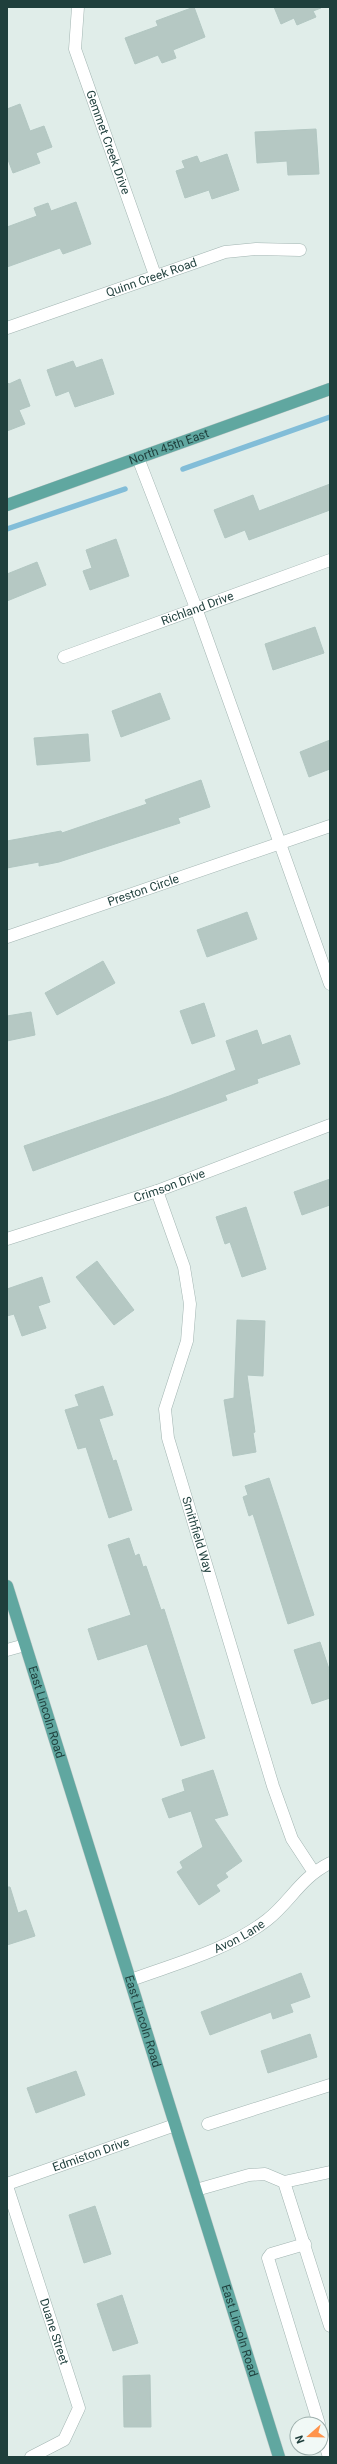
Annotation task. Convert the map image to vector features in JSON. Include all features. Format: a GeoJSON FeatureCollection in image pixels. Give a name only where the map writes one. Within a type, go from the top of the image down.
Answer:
{"type":"FeatureCollection","features":[{"type":"Feature","properties":{"kind":"main road","name":"North 45th East"},"geometry":{"type":"LineString","coordinates":[[7,505],[330,389]]}},
{"type":"Feature","properties":{"kind":"main road","name":"East Lincoln Road"},"geometry":{"type":"LineString","coordinates":[[7,1586],[279,2457]]}},
{"type":"Feature","properties":{"kind":"street","name":"Gemmet Creek Drive"},"geometry":{"type":"LineString","coordinates":[[78,7],[75,49],[155,276]]}},
{"type":"Feature","properties":{"kind":"street","name":"Quinn Creek Road"},"geometry":{"type":"LineString","coordinates":[[7,328],[225,252],[256,249],[300,250]]}},
{"type":"Feature","properties":{"kind":"street"},"geometry":{"type":"LineString","coordinates":[[138,458],[196,608],[279,845],[330,984]]}},
{"type":"Feature","properties":{"kind":"street","name":"Richland Drive"},"geometry":{"type":"LineString","coordinates":[[64,657],[330,560]]}},
{"type":"Feature","properties":{"kind":"street","name":"Preston Circle"},"geometry":{"type":"LineString","coordinates":[[7,937],[279,845],[330,826]]}},
{"type":"Feature","properties":{"kind":"street","name":"Crimson Drive"},"geometry":{"type":"LineString","coordinates":[[7,1239],[157,1190],[330,1125]]}},
{"type":"Feature","properties":{"kind":"street","name":"Smithfield Way"},"geometry":{"type":"LineString","coordinates":[[157,1190],[184,1267],[190,1304],[187,1341],[165,1409],[168,1438],[273,1786],[292,1839],[313,1871]]}},
{"type":"Feature","properties":{"kind":"street"},"geometry":{"type":"LineString","coordinates":[[7,1650],[25,1645]]}},
{"type":"Feature","properties":{"kind":"street","name":"Avon Lane"},"geometry":{"type":"LineString","coordinates":[[131,1980],[237,1941],[268,1919],[313,1871],[330,1863]]}},
{"type":"Feature","properties":{"kind":"street"},"geometry":{"type":"LineString","coordinates":[[208,2124],[330,2085]]}},
{"type":"Feature","properties":{"kind":"street","name":"Edmiston Drive"},"geometry":{"type":"LineString","coordinates":[[7,2185],[175,2125]]}},
{"type":"Feature","properties":{"kind":"street"},"geometry":{"type":"LineString","coordinates":[[196,2190],[249,2174],[265,2174],[284,2182],[330,2172]]}},
{"type":"Feature","properties":{"kind":"street"},"geometry":{"type":"LineString","coordinates":[[284,2182],[330,2326]]}},
{"type":"Feature","properties":{"kind":"street","name":"Duane Street"},"geometry":{"type":"LineString","coordinates":[[7,2185],[79,2408],[64,2440],[31,2457]]}},
{"type":"Feature","properties":{"kind":"street"},"geometry":{"type":"LineString","coordinates":[[305,2244],[271,2254],[268,2258],[317,2416]]}},
{"type":"Feature","properties":{"kind":"building"},"geometry":{"type":"Polygon","coordinates":[[[194,7],[205,37],[173,50],[176,58],[162,63],[158,55],[135,64],[125,38],[158,26],[156,21],[194,7]]]}},
{"type":"Feature","properties":{"kind":"building"},"geometry":{"type":"Polygon","coordinates":[[[274,7],[321,8],[313,11],[316,17],[297,25],[294,18],[281,24],[274,7]]]}},
{"type":"Feature","properties":{"kind":"building"},"geometry":{"type":"Polygon","coordinates":[[[20,104],[30,131],[44,126],[52,147],[36,153],[40,163],[13,173],[7,157],[7,109],[20,104]]]}},
{"type":"Feature","properties":{"kind":"building"},"geometry":{"type":"Polygon","coordinates":[[[316,129],[319,174],[288,175],[287,161],[257,163],[255,132],[316,129]]]}},
{"type":"Feature","properties":{"kind":"building"},"geometry":{"type":"Polygon","coordinates":[[[227,154],[239,190],[212,199],[209,190],[185,198],[176,171],[185,168],[182,161],[197,156],[200,163],[227,154]]]}},
{"type":"Feature","properties":{"kind":"building"},"geometry":{"type":"Polygon","coordinates":[[[76,202],[91,244],[63,254],[60,248],[7,267],[7,227],[37,216],[34,208],[48,203],[51,211],[76,202]]]}},
{"type":"Feature","properties":{"kind":"building"},"geometry":{"type":"Polygon","coordinates":[[[102,359],[114,394],[75,407],[69,391],[56,396],[47,370],[73,361],[76,368],[102,359]]]}},
{"type":"Feature","properties":{"kind":"building"},"geometry":{"type":"Polygon","coordinates":[[[20,379],[30,406],[19,410],[25,424],[7,431],[7,382],[9,384],[20,379]]]}},
{"type":"Feature","properties":{"kind":"building"},"geometry":{"type":"Polygon","coordinates":[[[330,484],[330,510],[249,540],[245,530],[225,538],[214,510],[253,495],[259,511],[330,484]]]}},
{"type":"Feature","properties":{"kind":"building"},"geometry":{"type":"Polygon","coordinates":[[[116,539],[129,576],[90,590],[83,571],[92,568],[86,550],[116,539]]]}},
{"type":"Feature","properties":{"kind":"building"},"geometry":{"type":"Polygon","coordinates":[[[37,562],[46,585],[7,601],[7,574],[37,562]]]}},
{"type":"Feature","properties":{"kind":"building"},"geometry":{"type":"Polygon","coordinates":[[[315,627],[324,653],[273,670],[265,644],[315,627]]]}},
{"type":"Feature","properties":{"kind":"building"},"geometry":{"type":"Polygon","coordinates":[[[160,693],[170,719],[121,737],[112,711],[160,693]]]}},
{"type":"Feature","properties":{"kind":"building"},"geometry":{"type":"Polygon","coordinates":[[[88,734],[90,761],[37,765],[34,738],[88,734]]]}},
{"type":"Feature","properties":{"kind":"building"},"geometry":{"type":"Polygon","coordinates":[[[330,740],[330,769],[309,777],[300,752],[330,740]]]}},
{"type":"Feature","properties":{"kind":"building"},"geometry":{"type":"Polygon","coordinates":[[[201,780],[210,807],[178,818],[180,823],[59,862],[39,866],[39,862],[7,868],[7,841],[61,831],[62,833],[147,804],[145,800],[201,780]]]}},
{"type":"Feature","properties":{"kind":"building"},"geometry":{"type":"Polygon","coordinates":[[[247,912],[257,939],[207,957],[197,930],[247,912]]]}},
{"type":"Feature","properties":{"kind":"building"},"geometry":{"type":"Polygon","coordinates":[[[103,961],[115,983],[57,1015],[45,993],[103,961]]]}},
{"type":"Feature","properties":{"kind":"building"},"geometry":{"type":"Polygon","coordinates":[[[204,1003],[215,1036],[192,1044],[180,1011],[204,1003]]]}},
{"type":"Feature","properties":{"kind":"building"},"geometry":{"type":"Polygon","coordinates":[[[31,1012],[35,1035],[7,1041],[7,1016],[31,1012]]]}},
{"type":"Feature","properties":{"kind":"building"},"geometry":{"type":"Polygon","coordinates":[[[257,1030],[262,1045],[290,1035],[300,1064],[257,1079],[258,1083],[225,1095],[227,1100],[33,1171],[24,1146],[169,1096],[236,1070],[226,1041],[257,1030]]]}},
{"type":"Feature","properties":{"kind":"building"},"geometry":{"type":"Polygon","coordinates":[[[330,1179],[330,1205],[302,1215],[294,1192],[330,1179]]]}},
{"type":"Feature","properties":{"kind":"building"},"geometry":{"type":"Polygon","coordinates":[[[246,1207],[266,1269],[242,1277],[230,1242],[225,1244],[216,1217],[246,1207]]]}},
{"type":"Feature","properties":{"kind":"building"},"geometry":{"type":"Polygon","coordinates":[[[97,1261],[134,1310],[114,1325],[76,1277],[97,1261]]]}},
{"type":"Feature","properties":{"kind":"building"},"geometry":{"type":"Polygon","coordinates":[[[42,1277],[50,1302],[38,1306],[46,1328],[22,1336],[14,1314],[7,1316],[7,1289],[42,1277]]]}},
{"type":"Feature","properties":{"kind":"building"},"geometry":{"type":"Polygon","coordinates":[[[237,1320],[265,1321],[263,1376],[247,1375],[255,1432],[253,1433],[256,1452],[233,1456],[224,1400],[234,1398],[237,1320]]]}},
{"type":"Feature","properties":{"kind":"building"},"geometry":{"type":"Polygon","coordinates":[[[103,1386],[113,1415],[99,1419],[113,1461],[116,1460],[132,1510],[109,1518],[86,1447],[78,1449],[65,1410],[79,1406],[75,1395],[103,1386]]]}},
{"type":"Feature","properties":{"kind":"building"},"geometry":{"type":"Polygon","coordinates":[[[269,1478],[314,1615],[288,1624],[253,1514],[249,1516],[243,1497],[248,1495],[245,1486],[269,1478]]]}},
{"type":"Feature","properties":{"kind":"building"},"geometry":{"type":"Polygon","coordinates":[[[129,1538],[135,1556],[139,1554],[143,1567],[146,1566],[161,1610],[164,1609],[205,1738],[181,1746],[147,1644],[98,1660],[88,1629],[131,1615],[108,1545],[129,1538]]]}},
{"type":"Feature","properties":{"kind":"building"},"geometry":{"type":"Polygon","coordinates":[[[320,1642],[330,1672],[330,1698],[312,1704],[294,1650],[320,1642]]]}},
{"type":"Feature","properties":{"kind":"building"},"geometry":{"type":"Polygon","coordinates":[[[213,1770],[228,1815],[214,1819],[242,1861],[225,1873],[228,1877],[216,1885],[220,1891],[199,1905],[177,1872],[183,1868],[180,1862],[203,1847],[191,1811],[169,1818],[162,1799],[185,1791],[182,1780],[213,1770]]]}},
{"type":"Feature","properties":{"kind":"building"},"geometry":{"type":"Polygon","coordinates":[[[7,1887],[10,1887],[18,1913],[26,1910],[35,1936],[7,1945],[7,1887]]]}},
{"type":"Feature","properties":{"kind":"building"},"geometry":{"type":"Polygon","coordinates":[[[301,1973],[310,1997],[290,2004],[293,2012],[273,2019],[271,2012],[210,2035],[201,2012],[301,1973]]]}},
{"type":"Feature","properties":{"kind":"building"},"geometry":{"type":"Polygon","coordinates":[[[310,2034],[317,2057],[268,2073],[261,2051],[310,2034]]]}},
{"type":"Feature","properties":{"kind":"building"},"geometry":{"type":"Polygon","coordinates":[[[76,2071],[85,2095],[36,2113],[27,2088],[76,2071]]]}},
{"type":"Feature","properties":{"kind":"building"},"geometry":{"type":"Polygon","coordinates":[[[95,2206],[111,2254],[84,2263],[69,2215],[95,2206]]]}},
{"type":"Feature","properties":{"kind":"building"},"geometry":{"type":"Polygon","coordinates":[[[122,2295],[138,2343],[113,2351],[97,2304],[122,2295]]]}},
{"type":"Feature","properties":{"kind":"building"},"geometry":{"type":"Polygon","coordinates":[[[150,2375],[151,2427],[124,2427],[123,2376],[150,2375]]]}},
{"type":"Feature","properties":{"kind":"waterway"},"geometry":{"type":"LineString","coordinates":[[183,469],[330,417]]}},
{"type":"Feature","properties":{"kind":"waterway"},"geometry":{"type":"LineString","coordinates":[[7,529],[125,489]]}}]}
